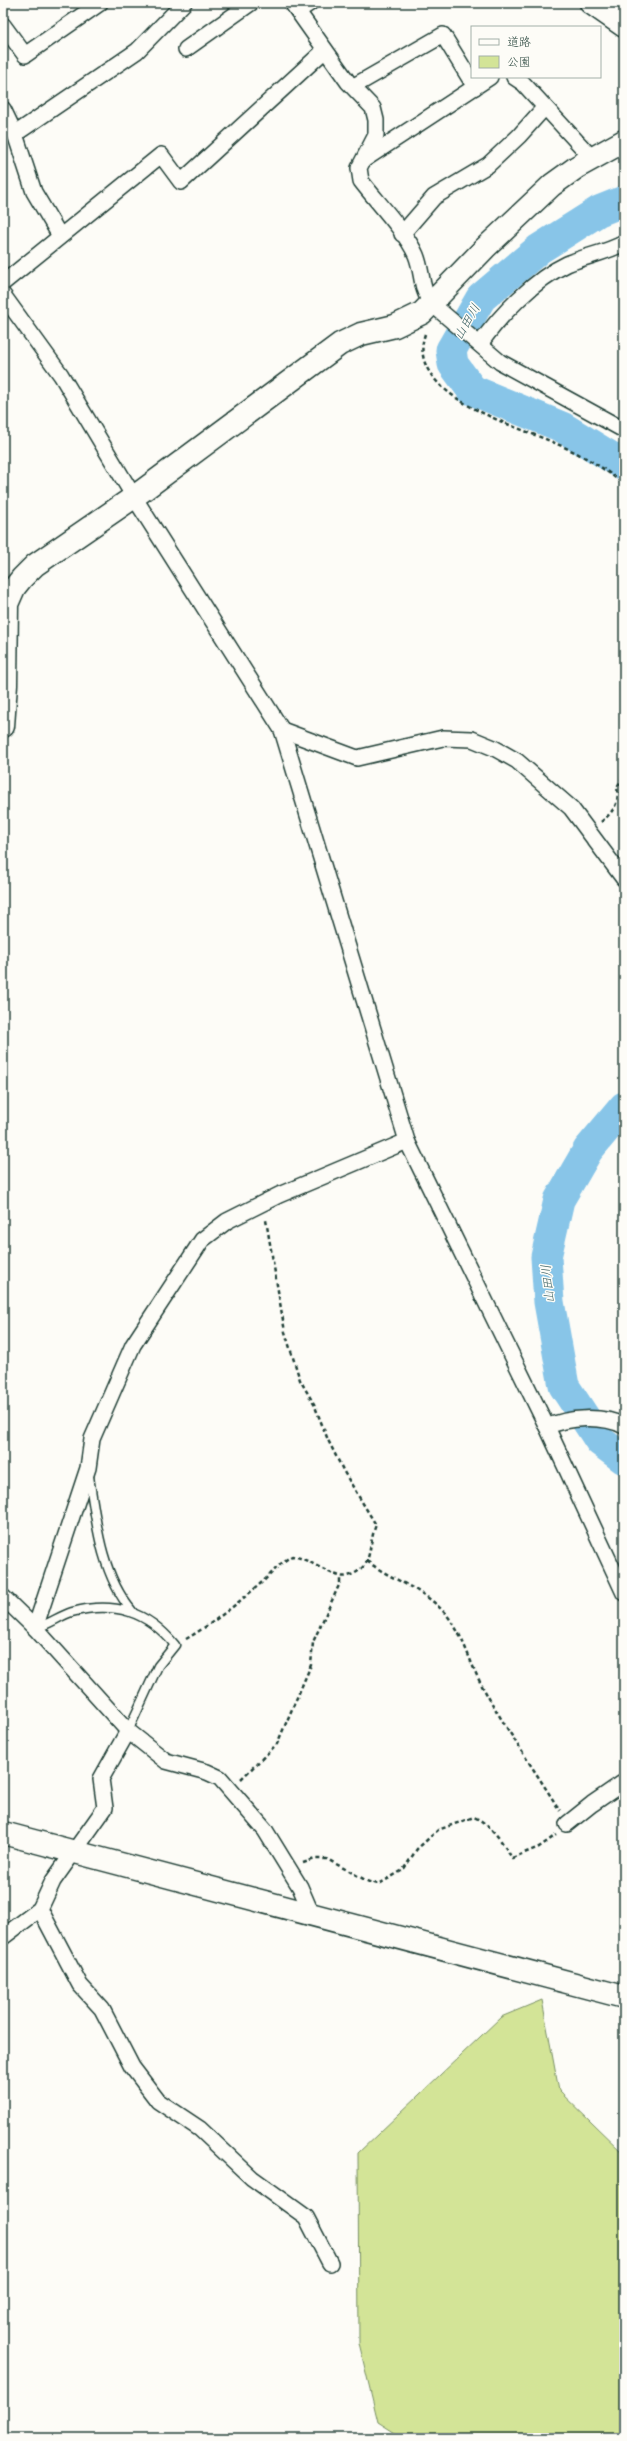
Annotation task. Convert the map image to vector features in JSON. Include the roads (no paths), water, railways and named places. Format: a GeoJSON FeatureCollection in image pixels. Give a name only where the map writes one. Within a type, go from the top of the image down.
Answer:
{"type":"FeatureCollection","features":[{"type":"Feature","properties":{"kind":"street"},"geometry":{"type":"LineString","coordinates":[[3,25],[25,55],[100,3]]}},
{"type":"Feature","properties":{"kind":"street"},"geometry":{"type":"LineString","coordinates":[[186,49],[251,3]]}},
{"type":"Feature","properties":{"kind":"street"},"geometry":{"type":"LineString","coordinates":[[591,3],[624,26]]}},
{"type":"Feature","properties":{"kind":"street"},"geometry":{"type":"LineString","coordinates":[[16,134],[137,51],[180,4]]}},
{"type":"Feature","properties":{"kind":"street"},"geometry":{"type":"LineString","coordinates":[[300,6],[325,50],[369,102],[376,120],[376,135],[359,168],[361,181],[402,234],[416,256],[425,295],[437,308],[500,362],[621,423]]}},
{"type":"Feature","properties":{"kind":"street"},"geometry":{"type":"LineString","coordinates":[[354,86],[443,35],[475,87]]}},
{"type":"Feature","properties":{"kind":"street"},"geometry":{"type":"LineString","coordinates":[[3,283],[161,155],[181,182],[325,50]]}},
{"type":"Feature","properties":{"kind":"street"},"geometry":{"type":"LineString","coordinates":[[363,160],[488,78]]}},
{"type":"Feature","properties":{"kind":"street"},"geometry":{"type":"LineString","coordinates":[[516,78],[523,83],[544,108],[592,158]]}},
{"type":"Feature","properties":{"kind":"street"},"geometry":{"type":"LineString","coordinates":[[402,234],[434,197],[488,165],[519,136],[544,108]]}},
{"type":"Feature","properties":{"kind":"street"},"geometry":{"type":"LineString","coordinates":[[3,109],[16,134],[34,192],[60,236]]}},
{"type":"Feature","properties":{"kind":"street"},"geometry":{"type":"LineString","coordinates":[[3,726],[6,685],[7,604],[14,588],[35,565],[134,497],[340,344],[361,334],[402,324],[422,313],[437,308],[485,248],[552,185],[592,158],[624,141]]}},
{"type":"Feature","properties":{"kind":"street"},"geometry":{"type":"LineString","coordinates":[[477,341],[496,320],[530,289],[565,265],[624,243]]}},
{"type":"Feature","properties":{"kind":"street"},"geometry":{"type":"LineString","coordinates":[[3,295],[61,375],[134,497],[282,730],[407,1141],[547,1427],[624,1593]]}},
{"type":"Feature","properties":{"kind":"street"},"geometry":{"type":"LineString","coordinates":[[282,730],[358,758],[443,738],[458,737],[482,742],[517,761],[548,786],[571,808],[624,879]]}},
{"type":"Feature","properties":{"kind":"street"},"geometry":{"type":"LineString","coordinates":[[35,1628],[88,1468],[92,1439],[133,1345],[202,1240],[227,1221],[263,1203],[407,1141]]}},
{"type":"Feature","properties":{"kind":"street"},"geometry":{"type":"LineString","coordinates":[[547,1427],[568,1420],[608,1420],[624,1426]]}},
{"type":"Feature","properties":{"kind":"street"},"geometry":{"type":"LineString","coordinates":[[3,1597],[35,1628],[128,1731],[166,1761],[215,1775],[220,1778],[265,1830],[300,1886],[312,1915]]}},
{"type":"Feature","properties":{"kind":"street"},"geometry":{"type":"LineString","coordinates":[[3,1937],[40,1909],[53,1881],[76,1852],[105,1808],[101,1779],[128,1731]]}},
{"type":"Feature","properties":{"kind":"street"},"geometry":{"type":"LineString","coordinates":[[567,1824],[592,1804],[624,1782]]}},
{"type":"Feature","properties":{"kind":"street"},"geometry":{"type":"LineString","coordinates":[[3,1833],[210,1890],[312,1915],[624,1997]]}},
{"type":"Feature","properties":{"kind":"street"},"geometry":{"type":"LineString","coordinates":[[40,1909],[80,1985],[102,2009],[132,2067],[158,2101],[200,2129],[252,2178],[306,2217],[330,2263]]}},
{"type":"Feature","properties":{"kind":"lane"},"geometry":{"type":"LineString","coordinates":[[88,1468],[97,1525],[111,1579],[121,1598],[132,1612]]}},
{"type":"Feature","properties":{"kind":"lane"},"geometry":{"type":"LineString","coordinates":[[35,1628],[49,1625],[71,1613],[84,1610],[118,1607],[132,1612],[152,1623],[175,1645],[167,1652],[149,1682],[128,1731]]}},
{"type":"Feature","properties":{"kind":"waterway","name":"山田川"},"geometry":{"type":"LineString","coordinates":[[624,201],[599,211],[539,249],[481,298],[451,350],[453,364],[472,390],[562,427],[624,465]]}},
{"type":"Feature","properties":{"kind":"waterway","name":"山田川"},"geometry":{"type":"LineString","coordinates":[[624,1107],[588,1150],[559,1200],[546,1257],[549,1302],[564,1386],[600,1441],[624,1459]]}}]}
